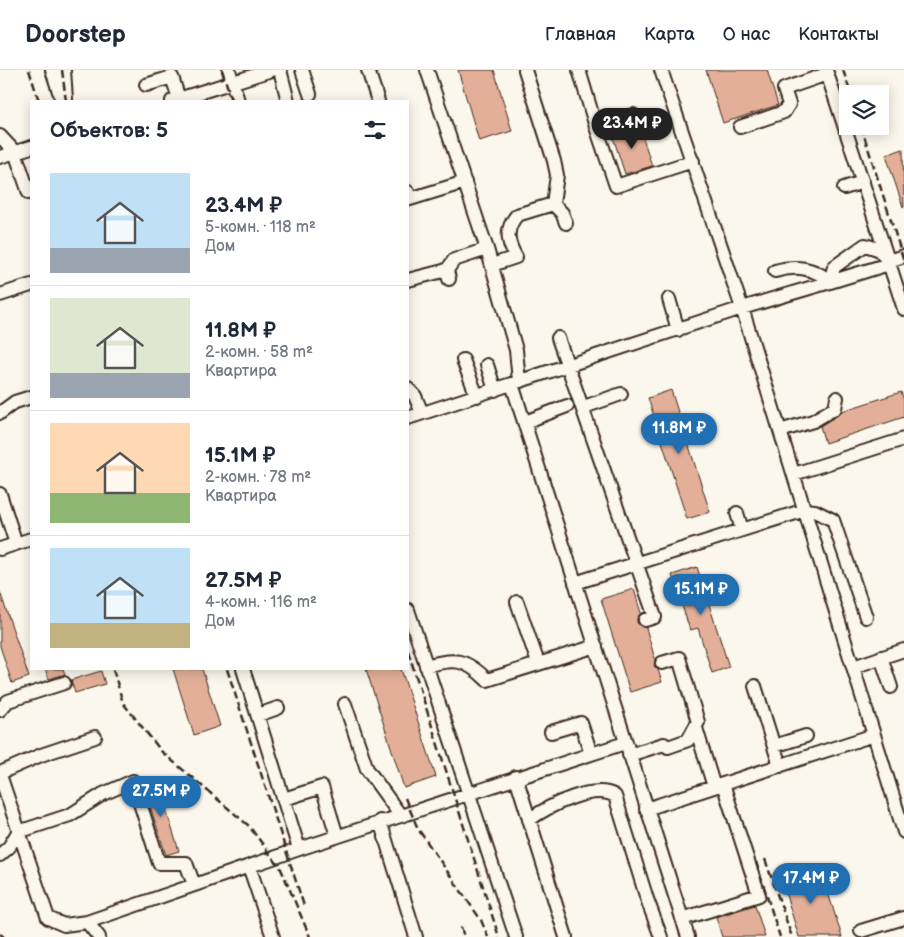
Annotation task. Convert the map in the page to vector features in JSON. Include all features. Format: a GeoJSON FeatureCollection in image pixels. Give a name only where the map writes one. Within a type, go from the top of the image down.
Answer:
{"type":"FeatureCollection","features":[{"type":"Feature","properties":{"kind":"lane"},"geometry":{"type":"LineString","coordinates":[[52,70],[62,100]]}},
{"type":"Feature","properties":{"kind":"lane"},"geometry":{"type":"LineString","coordinates":[[64,70],[66,100]]}},
{"type":"Feature","properties":{"kind":"lane"},"geometry":{"type":"LineString","coordinates":[[146,85],[172,77],[176,100],[231,76],[272,70]]}},
{"type":"Feature","properties":{"kind":"lane"},"geometry":{"type":"LineString","coordinates":[[280,70],[288,100]]}},
{"type":"Feature","properties":{"kind":"lane"},"geometry":{"type":"LineString","coordinates":[[302,70],[310,94]]}},
{"type":"Feature","properties":{"kind":"lane"},"geometry":{"type":"LineString","coordinates":[[368,70],[378,100]]}},
{"type":"Feature","properties":{"kind":"lane"},"geometry":{"type":"LineString","coordinates":[[427,70],[487,249],[516,350],[516,383],[525,422],[688,937]]}},
{"type":"Feature","properties":{"kind":"lane"},"geometry":{"type":"LineString","coordinates":[[525,70],[554,161],[557,176],[553,204]]}},
{"type":"Feature","properties":{"kind":"lane"},"geometry":{"type":"LineString","coordinates":[[579,70],[616,186],[693,161]]}},
{"type":"Feature","properties":{"kind":"lane"},"geometry":{"type":"LineString","coordinates":[[661,70],[742,308],[904,832]]}},
{"type":"Feature","properties":{"kind":"lane"},"geometry":{"type":"LineString","coordinates":[[740,127],[784,112],[789,104],[784,89],[826,72],[904,309]]}},
{"type":"Feature","properties":{"kind":"lane"},"geometry":{"type":"LineString","coordinates":[[231,76],[238,100]]}},
{"type":"Feature","properties":{"kind":"lane"},"geometry":{"type":"LineString","coordinates":[[596,127],[633,115]]}},
{"type":"Feature","properties":{"kind":"lane"},"geometry":{"type":"LineString","coordinates":[[0,136],[15,152],[29,192]]}},
{"type":"Feature","properties":{"kind":"lane"},"geometry":{"type":"LineString","coordinates":[[0,156],[30,146]]}},
{"type":"Feature","properties":{"kind":"lane"},"geometry":{"type":"LineString","coordinates":[[409,196],[410,199],[465,182]]}},
{"type":"Feature","properties":{"kind":"lane"},"geometry":{"type":"LineString","coordinates":[[844,188],[863,182]]}},
{"type":"Feature","properties":{"kind":"lane"},"geometry":{"type":"LineString","coordinates":[[553,204],[562,213],[566,223]]}},
{"type":"Feature","properties":{"kind":"lane"},"geometry":{"type":"LineString","coordinates":[[492,265],[516,257],[508,241],[507,232],[517,215],[553,204]]}},
{"type":"Feature","properties":{"kind":"lane"},"geometry":{"type":"LineString","coordinates":[[830,282],[834,268],[865,245],[878,249],[889,263]]}},
{"type":"Feature","properties":{"kind":"lane"},"geometry":{"type":"LineString","coordinates":[[409,280],[448,274],[454,260],[487,249]]}},
{"type":"Feature","properties":{"kind":"lane"},"geometry":{"type":"LineString","coordinates":[[409,418],[742,308],[889,263],[904,256]]}},
{"type":"Feature","properties":{"kind":"lane"},"geometry":{"type":"LineString","coordinates":[[776,271],[792,266],[821,274],[830,282]]}},
{"type":"Feature","properties":{"kind":"lane"},"geometry":{"type":"LineString","coordinates":[[0,295],[30,285]]}},
{"type":"Feature","properties":{"kind":"lane"},"geometry":{"type":"LineString","coordinates":[[669,299],[678,330]]}},
{"type":"Feature","properties":{"kind":"lane"},"geometry":{"type":"LineString","coordinates":[[558,338],[584,407],[655,617],[645,620]]}},
{"type":"Feature","properties":{"kind":"lane"},"geometry":{"type":"LineString","coordinates":[[463,360],[477,396]]}},
{"type":"Feature","properties":{"kind":"lane"},"geometry":{"type":"LineString","coordinates":[[487,365],[495,390]]}},
{"type":"Feature","properties":{"kind":"lane"},"geometry":{"type":"LineString","coordinates":[[409,391],[415,396],[422,413]]}},
{"type":"Feature","properties":{"kind":"lane"},"geometry":{"type":"LineString","coordinates":[[584,407],[621,394]]}},
{"type":"Feature","properties":{"kind":"lane"},"geometry":{"type":"LineString","coordinates":[[0,413],[15,402],[30,397]]}},
{"type":"Feature","properties":{"kind":"lane"},"geometry":{"type":"LineString","coordinates":[[780,431],[813,421],[835,408],[837,398]]}},
{"type":"Feature","properties":{"kind":"lane"},"geometry":{"type":"LineString","coordinates":[[525,422],[567,406]]}},
{"type":"Feature","properties":{"kind":"lane"},"geometry":{"type":"LineString","coordinates":[[794,474],[904,439]]}},
{"type":"Feature","properties":{"kind":"lane"},"geometry":{"type":"LineString","coordinates":[[0,494],[16,544]]}},
{"type":"Feature","properties":{"kind":"lane"},"geometry":{"type":"LineString","coordinates":[[575,583],[805,510],[815,511],[829,516],[833,520],[866,617]]}},
{"type":"Feature","properties":{"kind":"lane"},"geometry":{"type":"LineString","coordinates":[[737,513],[742,530]]}},
{"type":"Feature","properties":{"kind":"lane"},"geometry":{"type":"LineString","coordinates":[[0,549],[30,539]]}},
{"type":"Feature","properties":{"kind":"lane"},"geometry":{"type":"LineString","coordinates":[[518,602],[538,663]]}},
{"type":"Feature","properties":{"kind":"lane"},"geometry":{"type":"LineString","coordinates":[[409,613],[516,937]]}},
{"type":"Feature","properties":{"kind":"lane"},"geometry":{"type":"LineString","coordinates":[[426,666],[450,660],[468,666],[487,680],[596,646]]}},
{"type":"Feature","properties":{"kind":"lane"},"geometry":{"type":"LineString","coordinates":[[853,667],[904,650]]}},
{"type":"Feature","properties":{"kind":"lane"},"geometry":{"type":"LineString","coordinates":[[882,657],[891,688]]}},
{"type":"Feature","properties":{"kind":"lane"},"geometry":{"type":"LineString","coordinates":[[95,738],[41,755],[0,774],[48,918],[64,925],[87,922],[299,848],[591,754],[664,744],[668,747],[688,740],[698,722],[679,658],[662,663]]}},
{"type":"Feature","properties":{"kind":"lane"},"geometry":{"type":"LineString","coordinates":[[243,670],[299,848]]}},
{"type":"Feature","properties":{"kind":"lane"},"geometry":{"type":"LineString","coordinates":[[0,710],[8,701],[64,683]]}},
{"type":"Feature","properties":{"kind":"lane"},"geometry":{"type":"LineString","coordinates":[[755,686],[780,766]]}},
{"type":"Feature","properties":{"kind":"lane"},"geometry":{"type":"LineString","coordinates":[[345,704],[367,769],[400,815]]}},
{"type":"Feature","properties":{"kind":"lane"},"geometry":{"type":"LineString","coordinates":[[258,715],[278,708]]}},
{"type":"Feature","properties":{"kind":"lane"},"geometry":{"type":"LineString","coordinates":[[550,732],[581,723],[591,754]]}},
{"type":"Feature","properties":{"kind":"lane"},"geometry":{"type":"LineString","coordinates":[[682,919],[759,895],[696,728]]}},
{"type":"Feature","properties":{"kind":"lane"},"geometry":{"type":"LineString","coordinates":[[646,809],[874,735]]}},
{"type":"Feature","properties":{"kind":"lane"},"geometry":{"type":"LineString","coordinates":[[774,746],[806,736]]}},
{"type":"Feature","properties":{"kind":"lane"},"geometry":{"type":"LineString","coordinates":[[516,777],[566,937]]}},
{"type":"Feature","properties":{"kind":"lane"},"geometry":{"type":"LineString","coordinates":[[0,855],[9,847],[18,832],[70,815],[103,794],[133,781],[159,863],[186,863],[194,885]]}},
{"type":"Feature","properties":{"kind":"lane"},"geometry":{"type":"LineString","coordinates":[[284,799],[322,787],[337,836]]}},
{"type":"Feature","properties":{"kind":"lane"},"geometry":{"type":"LineString","coordinates":[[529,820],[559,803],[603,790],[615,796],[661,937]]}},
{"type":"Feature","properties":{"kind":"lane"},"geometry":{"type":"LineString","coordinates":[[380,822],[416,937]]}},
{"type":"Feature","properties":{"kind":"lane"},"geometry":{"type":"LineString","coordinates":[[249,866],[273,937]]}},
{"type":"Feature","properties":{"kind":"lane"},"geometry":{"type":"LineString","coordinates":[[861,931],[904,918]]}},
{"type":"Feature","properties":{"kind":"lane"},"geometry":{"type":"LineString","coordinates":[[87,922],[99,937]]}},
{"type":"Feature","properties":{"kind":"building"},"geometry":{"type":"Polygon","coordinates":[[[458,70],[494,70],[512,131],[479,141],[458,70]]]}},
{"type":"Feature","properties":{"kind":"building"},"geometry":{"type":"Polygon","coordinates":[[[706,70],[767,70],[778,105],[723,123],[706,70]]]}},
{"type":"Feature","properties":{"kind":"building"},"geometry":{"type":"Polygon","coordinates":[[[639,125],[652,166],[625,174],[612,134],[639,125]]]}},
{"type":"Feature","properties":{"kind":"building"},"geometry":{"type":"Polygon","coordinates":[[[903,149],[904,207],[886,155],[903,149]]]}},
{"type":"Feature","properties":{"kind":"building"},"geometry":{"type":"Polygon","coordinates":[[[671,390],[710,512],[687,519],[648,398],[671,390]]]}},
{"type":"Feature","properties":{"kind":"building"},"geometry":{"type":"Polygon","coordinates":[[[901,392],[904,400],[904,417],[825,443],[820,426],[842,411],[901,392]]]}},
{"type":"Feature","properties":{"kind":"building"},"geometry":{"type":"Polygon","coordinates":[[[697,567],[729,667],[712,673],[698,628],[690,630],[672,575],[697,567]]]}},
{"type":"Feature","properties":{"kind":"building"},"geometry":{"type":"Polygon","coordinates":[[[634,589],[641,613],[637,618],[637,623],[646,628],[655,659],[654,666],[658,670],[662,682],[630,692],[601,599],[634,589]]]}},
{"type":"Feature","properties":{"kind":"building"},"geometry":{"type":"Polygon","coordinates":[[[0,592],[29,677],[12,683],[0,646],[0,592]]]}},
{"type":"Feature","properties":{"kind":"building"},"geometry":{"type":"Polygon","coordinates":[[[45,670],[63,670],[65,674],[49,679],[45,670]]]}},
{"type":"Feature","properties":{"kind":"building"},"geometry":{"type":"Polygon","coordinates":[[[173,670],[202,670],[220,726],[194,735],[173,670]]]}},
{"type":"Feature","properties":{"kind":"building"},"geometry":{"type":"Polygon","coordinates":[[[366,670],[401,670],[436,777],[404,788],[366,670]]]}},
{"type":"Feature","properties":{"kind":"building"},"geometry":{"type":"Polygon","coordinates":[[[101,671],[105,684],[75,693],[71,680],[101,671]]]}},
{"type":"Feature","properties":{"kind":"building"},"geometry":{"type":"Polygon","coordinates":[[[157,781],[179,851],[166,855],[143,785],[157,781]]]}},
{"type":"Feature","properties":{"kind":"building"},"geometry":{"type":"Polygon","coordinates":[[[820,867],[842,937],[799,937],[781,879],[820,867]]]}},
{"type":"Feature","properties":{"kind":"building"},"geometry":{"type":"Polygon","coordinates":[[[755,905],[765,937],[722,937],[716,917],[755,905]]]}},
{"type":"Feature","properties":{"kind":"railway"},"geometry":{"type":"LineString","coordinates":[[29,70],[39,100]]}},
{"type":"Feature","properties":{"kind":"railway"},"geometry":{"type":"LineString","coordinates":[[62,70],[66,100]]}},
{"type":"Feature","properties":{"kind":"railway"},"geometry":{"type":"LineString","coordinates":[[222,70],[232,100]]}},
{"type":"Feature","properties":{"kind":"railway"},"geometry":{"type":"LineString","coordinates":[[843,70],[848,85]]}},
{"type":"Feature","properties":{"kind":"railway"},"geometry":{"type":"LineString","coordinates":[[864,135],[904,261]]}},
{"type":"Feature","properties":{"kind":"railway"},"geometry":{"type":"LineString","coordinates":[[409,654],[499,937]]}},
{"type":"Feature","properties":{"kind":"railway"},"geometry":{"type":"LineString","coordinates":[[113,670],[123,703],[162,752],[249,826],[281,869],[310,937]]}},
{"type":"Feature","properties":{"kind":"railway"},"geometry":{"type":"LineString","coordinates":[[227,670],[304,906]]}},
{"type":"Feature","properties":{"kind":"railway"},"geometry":{"type":"LineString","coordinates":[[405,798],[418,829],[481,920],[488,937]]}},
{"type":"Feature","properties":{"kind":"railway"},"geometry":{"type":"LineString","coordinates":[[765,859],[792,937]]}},
{"type":"Feature","properties":{"kind":"railway"},"geometry":{"type":"LineString","coordinates":[[756,862],[780,937]]}},
{"type":"Feature","properties":{"kind":"railway"},"geometry":{"type":"LineString","coordinates":[[461,927],[464,937]]}},
{"type":"Feature","properties":{"kind":"railway"},"geometry":{"type":"LineString","coordinates":[[0,934],[4,937]]}}]}
